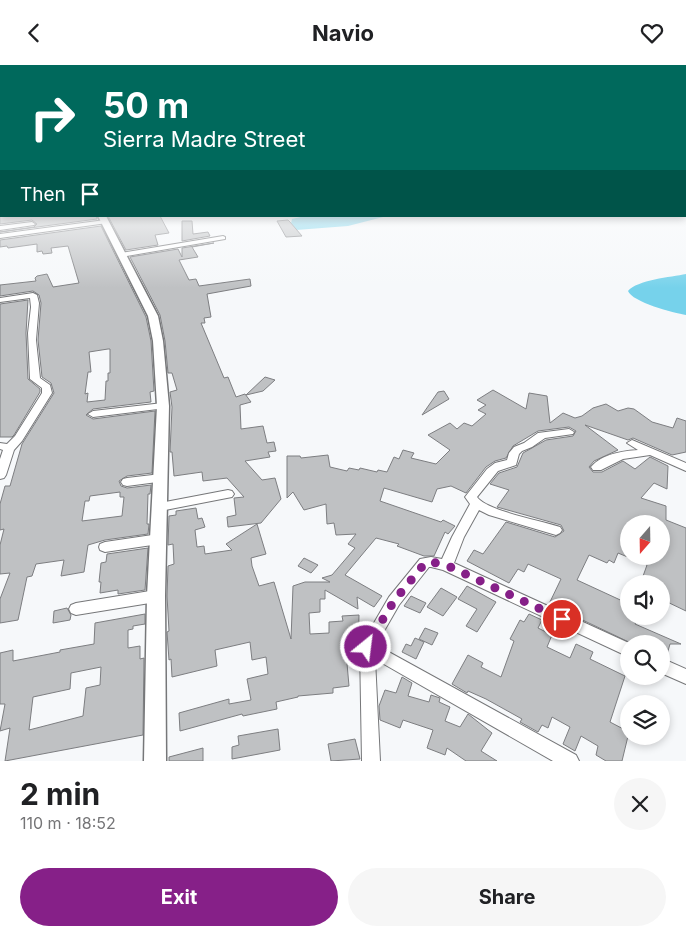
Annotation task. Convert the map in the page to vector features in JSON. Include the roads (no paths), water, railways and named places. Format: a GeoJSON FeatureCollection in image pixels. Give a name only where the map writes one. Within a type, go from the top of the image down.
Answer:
{"type":"FeatureCollection","features":[{"type":"Feature","properties":{"kind":"street"},"geometry":{"type":"LineString","coordinates":[[1,236],[27,237],[103,222]]}},
{"type":"Feature","properties":{"kind":"street"},"geometry":{"type":"LineString","coordinates":[[105,222],[153,316],[158,341],[163,406],[156,596],[155,761]]}},
{"type":"Feature","properties":{"kind":"street"},"geometry":{"type":"LineString","coordinates":[[1,224],[32,224]]}},
{"type":"Feature","properties":{"kind":"street"},"geometry":{"type":"LineString","coordinates":[[121,255],[223,238]]}},
{"type":"Feature","properties":{"kind":"street"},"geometry":{"type":"LineString","coordinates":[[0,300],[33,295],[36,308],[32,319],[32,364],[35,379],[48,387],[47,393],[26,424],[16,444],[4,447],[0,475]]}},
{"type":"Feature","properties":{"kind":"street"},"geometry":{"type":"LineString","coordinates":[[93,414],[163,406]]}},
{"type":"Feature","properties":{"kind":"street"},"geometry":{"type":"LineString","coordinates":[[556,530],[493,512],[476,504],[471,497],[474,491],[484,482],[488,474],[496,467],[508,465],[512,462],[514,453],[518,449],[528,445],[542,435],[568,432]]}},
{"type":"Feature","properties":{"kind":"street"},"geometry":{"type":"LineString","coordinates":[[632,443],[686,467]]}},
{"type":"Feature","properties":{"kind":"street"},"geometry":{"type":"LineString","coordinates":[[597,467],[620,454],[650,452]]}},
{"type":"Feature","properties":{"kind":"street"},"geometry":{"type":"LineString","coordinates":[[127,483],[160,478]]}},
{"type":"Feature","properties":{"kind":"street"},"geometry":{"type":"LineString","coordinates":[[160,507],[228,494]]}},
{"type":"Feature","properties":{"kind":"street"},"geometry":{"type":"LineString","coordinates":[[446,565],[458,537],[476,504]]}},
{"type":"Feature","properties":{"kind":"street"},"geometry":{"type":"LineString","coordinates":[[105,547],[159,539]]}},
{"type":"Feature","properties":{"kind":"street"},"geometry":{"type":"LineString","coordinates":[[371,761],[366,647],[394,601],[425,563],[431,562],[446,565],[620,646]]}},
{"type":"Feature","properties":{"kind":"street"},"geometry":{"type":"LineString","coordinates":[[76,609],[156,596]]}},
{"type":"Feature","properties":{"kind":"street"},"geometry":{"type":"LineString","coordinates":[[366,647],[570,761]]}},
{"type":"Feature","properties":{"kind":"street"},"geometry":{"type":"LineString","coordinates":[[670,669],[686,677]]}},
{"type":"Feature","properties":{"kind":"water"},"geometry":{"type":"Polygon","coordinates":[[[291,222],[362,222],[348,226],[296,230],[290,228],[291,222]]]}},
{"type":"Feature","properties":{"kind":"water"},"geometry":{"type":"Polygon","coordinates":[[[686,274],[686,315],[645,303],[631,295],[628,291],[639,284],[686,274]]]}}]}
